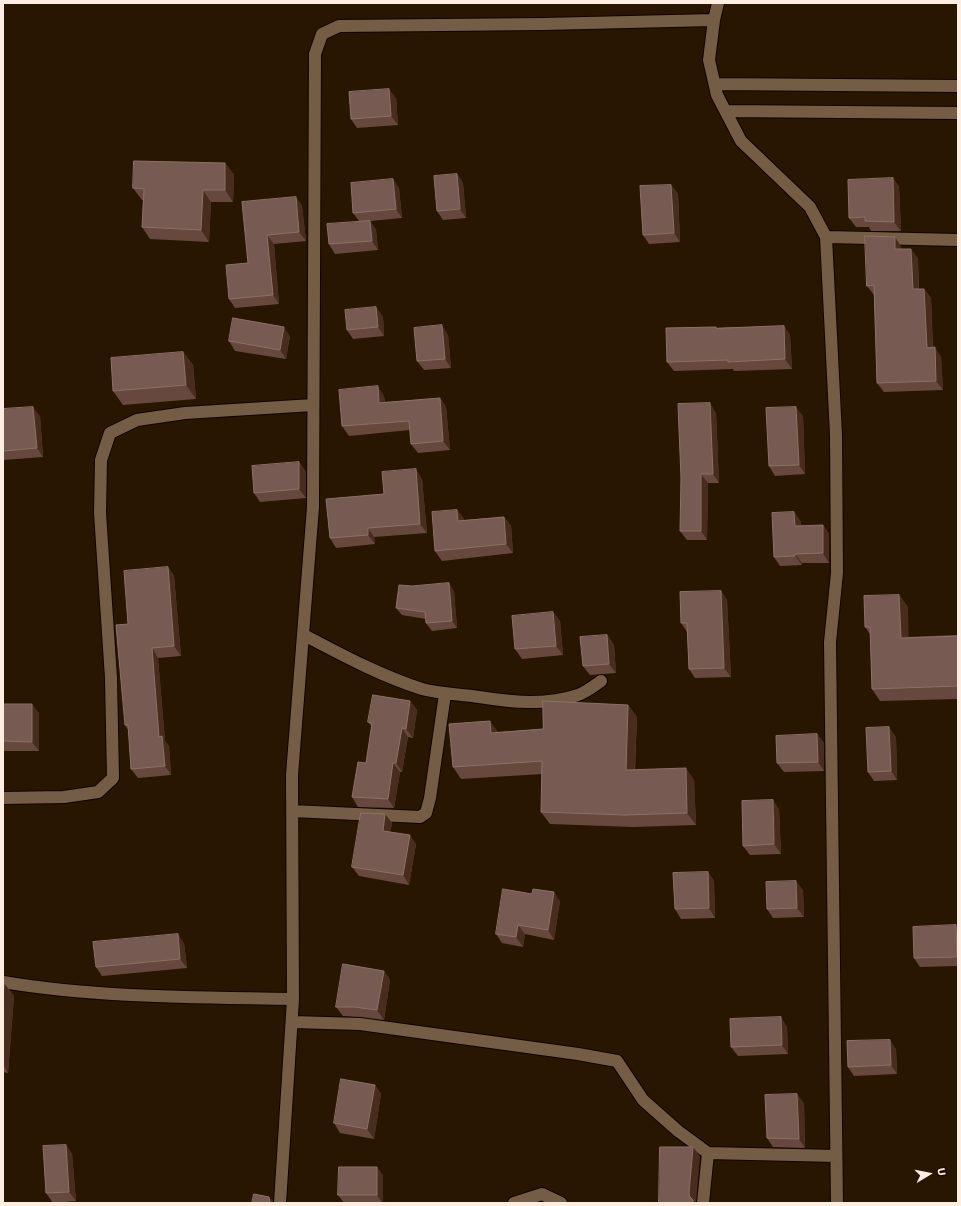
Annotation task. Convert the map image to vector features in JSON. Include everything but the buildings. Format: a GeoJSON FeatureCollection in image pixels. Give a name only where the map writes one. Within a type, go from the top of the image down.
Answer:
{"type":"FeatureCollection","features":[{"type":"Feature","properties":{"kind":"street"},"geometry":{"type":"LineString","coordinates":[[718,3],[714,20],[709,60],[717,95],[741,141],[810,207],[826,237],[836,443],[837,573],[830,650],[837,1203]]}},
{"type":"Feature","properties":{"kind":"street"},"geometry":{"type":"LineString","coordinates":[[280,1203],[293,998],[292,776],[313,507],[315,54],[322,34],[339,26],[542,24],[714,20]]}},
{"type":"Feature","properties":{"kind":"street"},"geometry":{"type":"LineString","coordinates":[[715,84],[958,86]]}},
{"type":"Feature","properties":{"kind":"street"},"geometry":{"type":"LineString","coordinates":[[726,111],[958,113]]}},
{"type":"Feature","properties":{"kind":"street"},"geometry":{"type":"LineString","coordinates":[[826,237],[958,240]]}},
{"type":"Feature","properties":{"kind":"street"},"geometry":{"type":"LineString","coordinates":[[3,798],[64,797],[98,792],[113,778],[111,678],[100,513],[101,460],[110,433],[137,420],[185,412],[314,405]]}},
{"type":"Feature","properties":{"kind":"street"},"geometry":{"type":"LineString","coordinates":[[304,635],[342,656],[390,677],[423,689],[445,694],[466,695],[511,702],[553,701],[579,695],[601,681]]}},
{"type":"Feature","properties":{"kind":"street"},"geometry":{"type":"LineString","coordinates":[[292,811],[420,817],[426,813],[430,798],[445,694]]}},
{"type":"Feature","properties":{"kind":"street"},"geometry":{"type":"LineString","coordinates":[[3,982],[94,993],[293,998]]}},
{"type":"Feature","properties":{"kind":"street"},"geometry":{"type":"LineString","coordinates":[[292,1022],[360,1024],[578,1054],[617,1061],[642,1100],[708,1153],[836,1156]]}},
{"type":"Feature","properties":{"kind":"street"},"geometry":{"type":"LineString","coordinates":[[703,1203],[708,1153]]}},
{"type":"Feature","properties":{"kind":"street"},"geometry":{"type":"LineString","coordinates":[[514,1203],[542,1194],[561,1203]]}}]}
